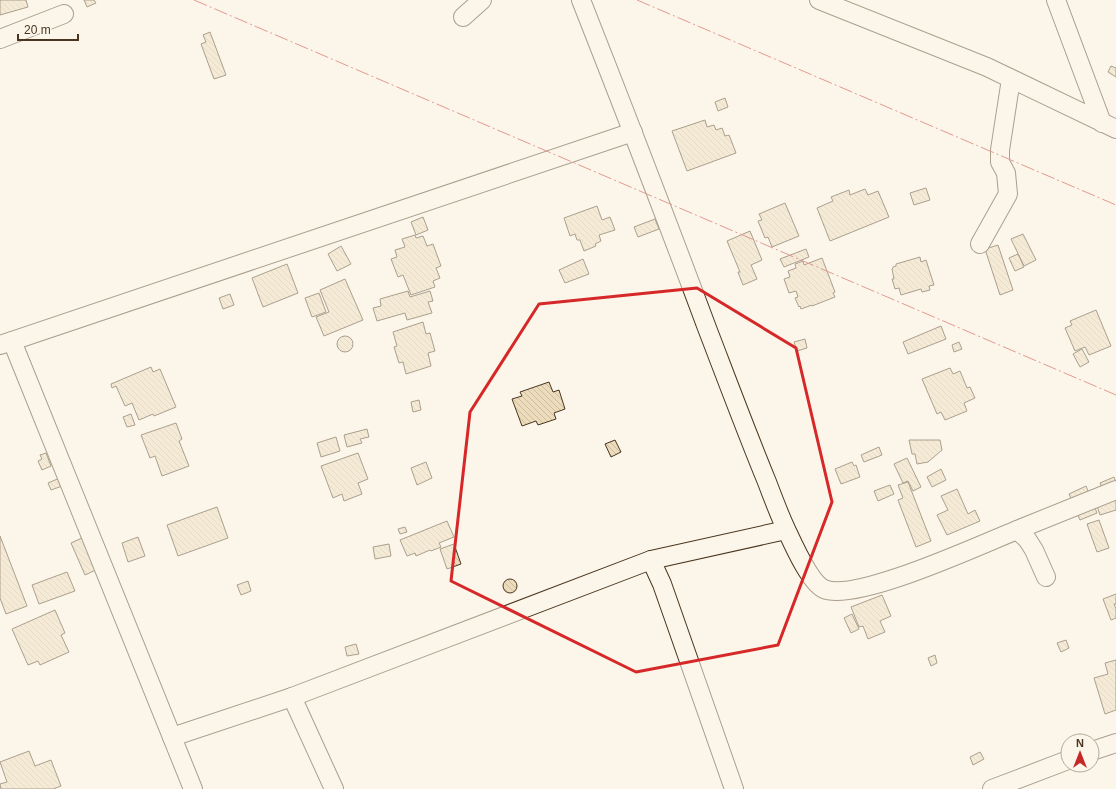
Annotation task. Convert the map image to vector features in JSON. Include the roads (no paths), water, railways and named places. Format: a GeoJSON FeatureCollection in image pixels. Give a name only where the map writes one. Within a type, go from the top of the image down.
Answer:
{"type":"FeatureCollection","features":[{"type":"Feature","properties":{"kind":"street"},"geometry":{"type":"LineString","coordinates":[[463,17],[482,0]]}},
{"type":"Feature","properties":{"kind":"street"},"geometry":{"type":"LineString","coordinates":[[581,0],[633,132],[751,444],[786,530],[812,579],[825,589],[838,591],[856,590],[889,580],[1116,490]]}},
{"type":"Feature","properties":{"kind":"street"},"geometry":{"type":"LineString","coordinates":[[819,0],[987,67],[1109,126]]}},
{"type":"Feature","properties":{"kind":"street"},"geometry":{"type":"LineString","coordinates":[[1056,0],[1109,126]]}},
{"type":"Feature","properties":{"kind":"street"},"geometry":{"type":"LineString","coordinates":[[0,39],[64,14]]}},
{"type":"Feature","properties":{"kind":"street"},"geometry":{"type":"LineString","coordinates":[[980,244],[1008,194],[1006,173],[1000,162],[1000,150],[1011,79]]}},
{"type":"Feature","properties":{"kind":"street"},"geometry":{"type":"LineString","coordinates":[[193,789],[6,343],[633,132]]}},
{"type":"Feature","properties":{"kind":"street"},"geometry":{"type":"LineString","coordinates":[[172,737],[292,697],[651,560],[786,530]]}},
{"type":"Feature","properties":{"kind":"street"},"geometry":{"type":"LineString","coordinates":[[1017,530],[1027,539],[1034,550],[1046,577]]}},
{"type":"Feature","properties":{"kind":"street"},"geometry":{"type":"LineString","coordinates":[[651,560],[662,584],[734,789]]}},
{"type":"Feature","properties":{"kind":"street"},"geometry":{"type":"LineString","coordinates":[[292,697],[334,789]]}},
{"type":"Feature","properties":{"kind":"street"},"geometry":{"type":"LineString","coordinates":[[1100,748],[1116,743]]}},
{"type":"Feature","properties":{"kind":"street"},"geometry":{"type":"LineString","coordinates":[[992,789],[1060,763]]}}]}
